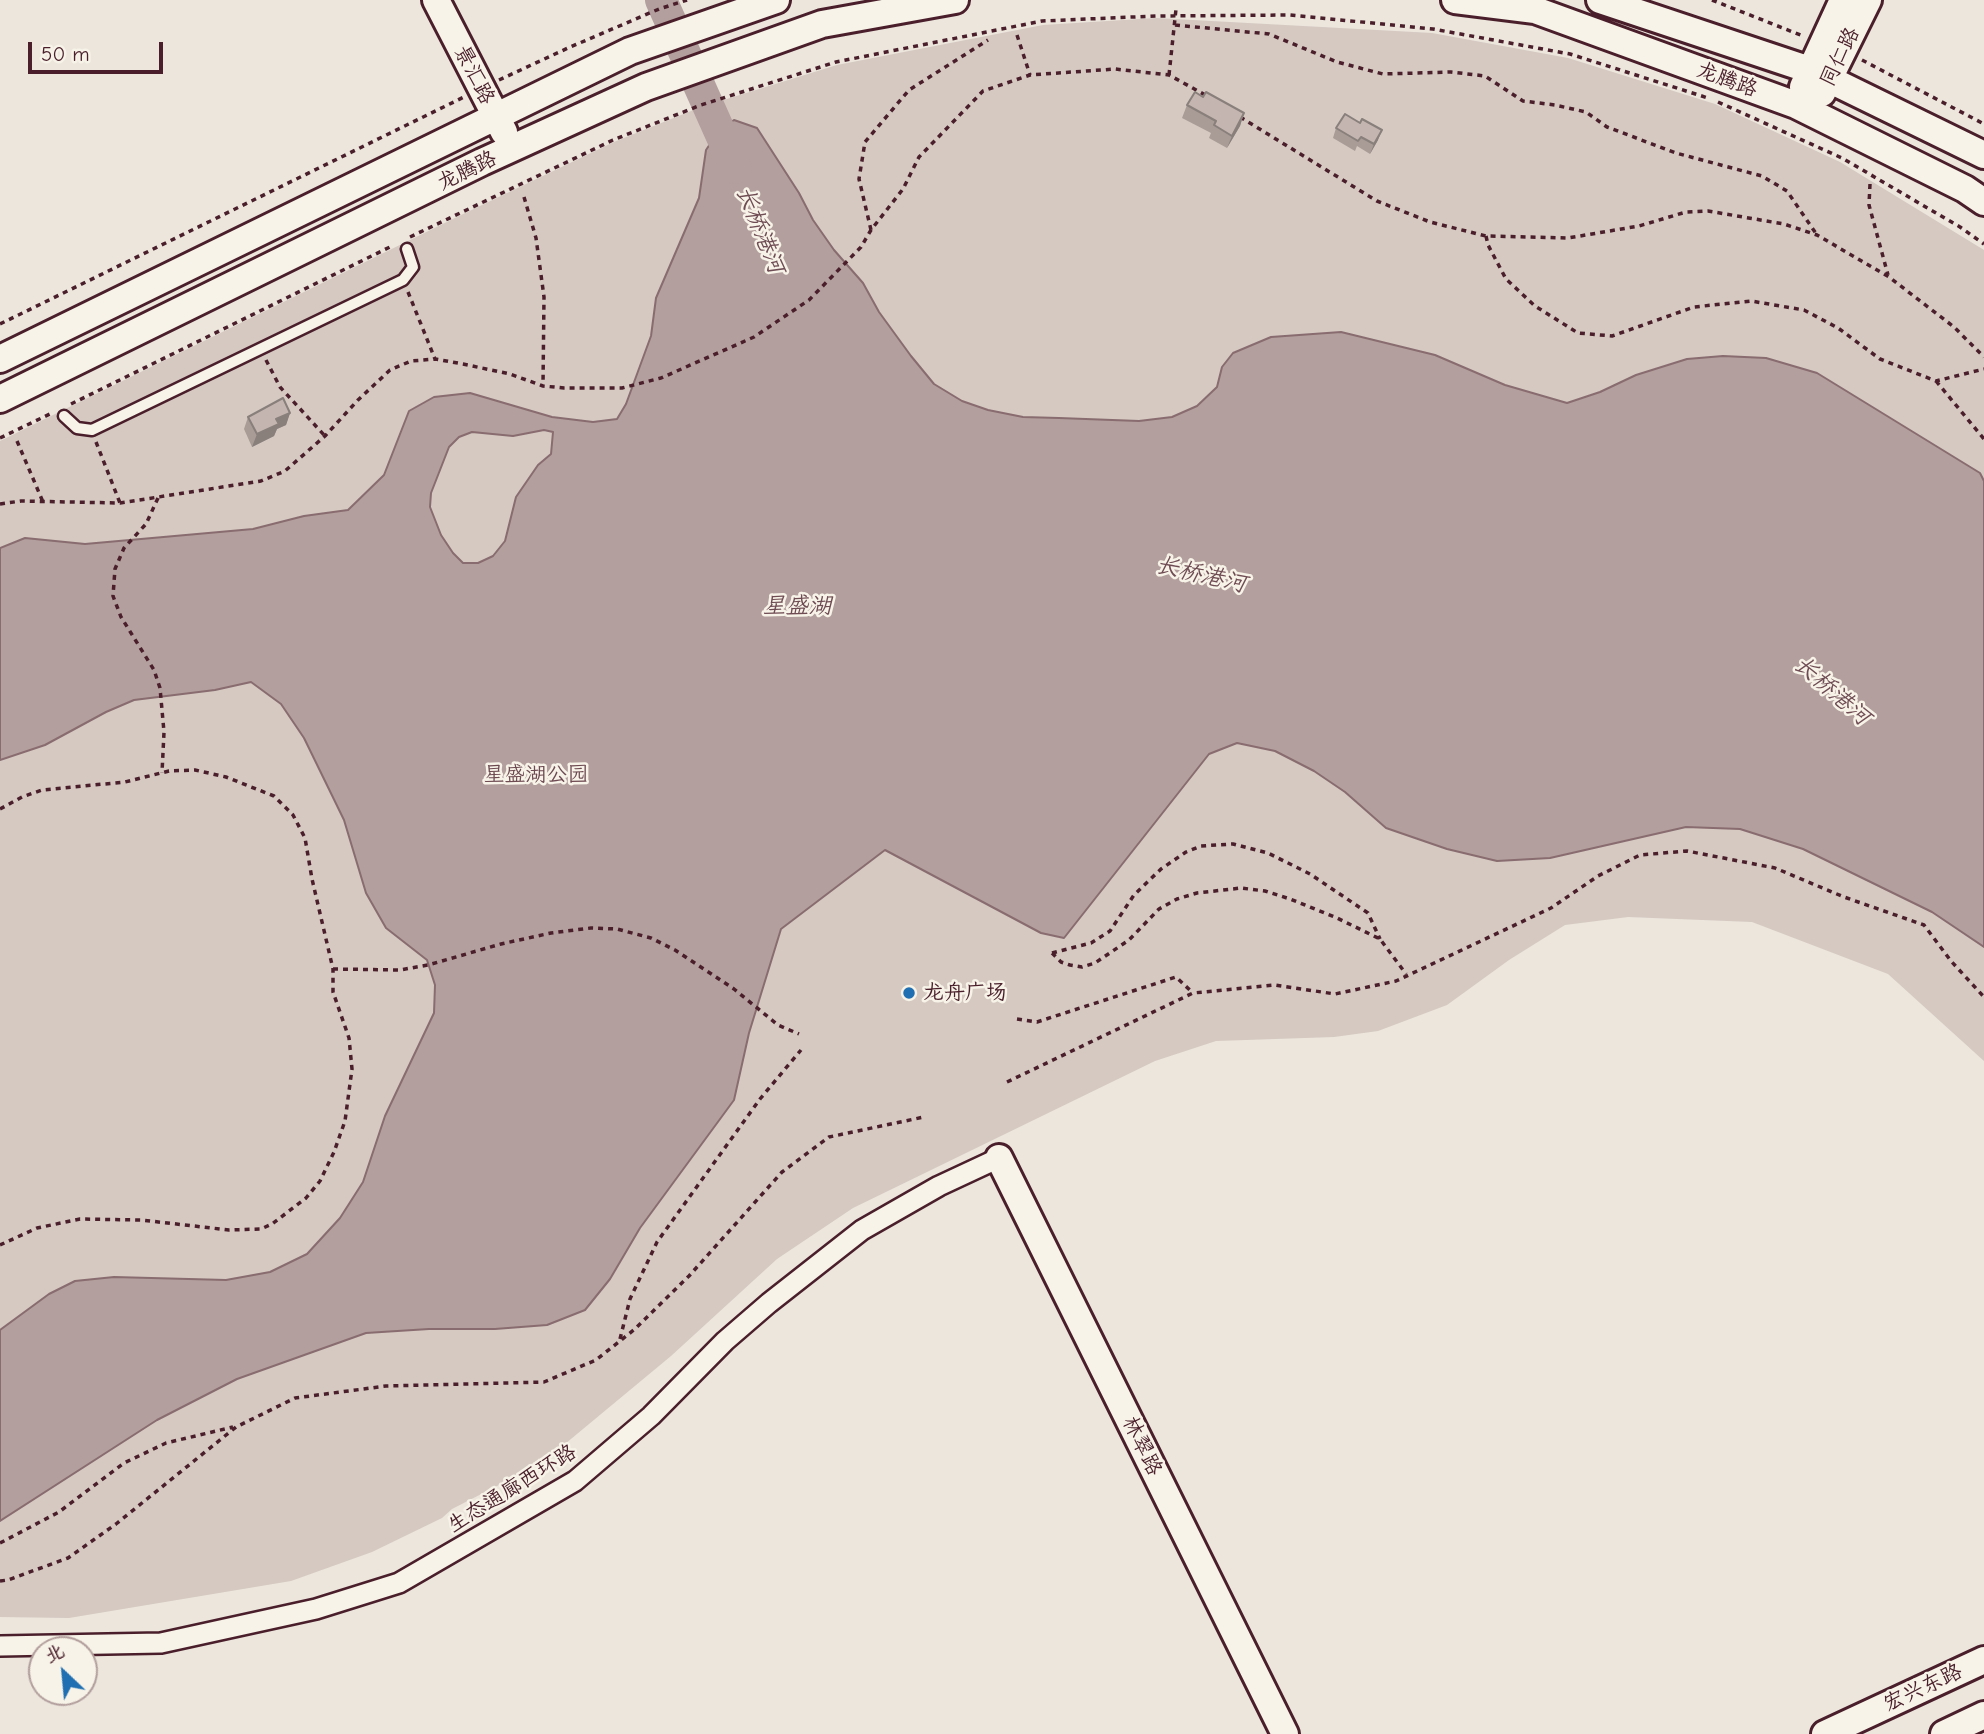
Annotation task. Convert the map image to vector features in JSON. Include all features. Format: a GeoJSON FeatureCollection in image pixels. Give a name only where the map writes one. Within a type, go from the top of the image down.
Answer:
{"type":"FeatureCollection","features":[{"type":"Feature","properties":{"kind":"main road","name":"景汇路"},"geometry":{"type":"LineString","coordinates":[[436,0],[514,148]]}},
{"type":"Feature","properties":{"kind":"main road","name":"龙腾路"},"geometry":{"type":"LineString","coordinates":[[0,359],[631,51],[776,0]]}},
{"type":"Feature","properties":{"kind":"main road","name":"龙腾路"},"geometry":{"type":"LineString","coordinates":[[0,399],[514,148],[646,87],[822,24],[955,0]]}},
{"type":"Feature","properties":{"kind":"main road","name":"龙腾路"},"geometry":{"type":"LineString","coordinates":[[1455,0],[1535,10],[1805,109],[1965,189],[1984,202]]}},
{"type":"Feature","properties":{"kind":"main road","name":"龙腾路"},"geometry":{"type":"LineString","coordinates":[[1600,0],[1819,74],[1984,155]]}},
{"type":"Feature","properties":{"kind":"main road","name":"同仁路"},"geometry":{"type":"LineString","coordinates":[[1805,109],[1843,0]]}},
{"type":"Feature","properties":{"kind":"main road","name":"同仁路"},"geometry":{"type":"LineString","coordinates":[[1819,74],[1868,0]]}},
{"type":"Feature","properties":{"kind":"main road","name":"林翠路"},"geometry":{"type":"LineString","coordinates":[[999,1158],[1285,1734]]}},
{"type":"Feature","properties":{"kind":"main road","name":"宏兴东路"},"geometry":{"type":"LineString","coordinates":[[1825,1734],[1984,1660]]}},
{"type":"Feature","properties":{"kind":"main road"},"geometry":{"type":"LineString","coordinates":[[1944,1734],[1984,1715]]}},
{"type":"Feature","properties":{"kind":"street","name":"生态通廊西环路"},"geometry":{"type":"LineString","coordinates":[[0,1646],[161,1643],[316,1609],[399,1583],[575,1481],[651,1416],[725,1341],[862,1230],[939,1186],[999,1158]]}},
{"type":"Feature","properties":{"kind":"lane"},"geometry":{"type":"LineString","coordinates":[[64,415],[78,428],[92,430],[403,281],[413,267],[408,243]]}},
{"type":"Feature","properties":{"kind":"path"},"geometry":{"type":"LineString","coordinates":[[495,82],[659,9],[687,0]]}},
{"type":"Feature","properties":{"kind":"path"},"geometry":{"type":"LineString","coordinates":[[1169,75],[1176,9]]}},
{"type":"Feature","properties":{"kind":"path"},"geometry":{"type":"LineString","coordinates":[[408,243],[613,140],[701,105],[836,62],[1042,21],[1156,16],[1290,15],[1433,29],[1570,54],[1717,101],[1842,158],[1960,227],[1984,244]]}},
{"type":"Feature","properties":{"kind":"path"},"geometry":{"type":"LineString","coordinates":[[1175,25],[1269,34],[1337,62],[1383,74],[1451,72],[1485,76],[1523,101],[1586,112],[1607,127],[1676,153],[1762,176],[1787,191],[1817,235]]}},
{"type":"Feature","properties":{"kind":"path"},"geometry":{"type":"LineString","coordinates":[[1017,35],[1030,75]]}},
{"type":"Feature","properties":{"kind":"path"},"geometry":{"type":"LineString","coordinates":[[871,230],[859,179],[866,142],[909,90],[988,40]]}},
{"type":"Feature","properties":{"kind":"path"},"geometry":{"type":"LineString","coordinates":[[0,504],[21,501],[120,503],[261,481],[285,471],[390,370],[411,361],[435,359],[510,374],[543,386],[600,390],[622,388],[661,378],[754,337],[809,300],[861,247],[902,189],[919,157],[983,91],[1030,75],[1115,69],[1169,75],[1218,103]]}},
{"type":"Feature","properties":{"kind":"path"},"geometry":{"type":"LineString","coordinates":[[0,324],[471,94]]}},
{"type":"Feature","properties":{"kind":"path"},"geometry":{"type":"LineString","coordinates":[[1240,117],[1377,201],[1430,222],[1486,236],[1568,238],[1639,226],[1686,212],[1708,211],[1784,224],[1817,235],[1889,276],[1954,327],[1984,357]]}},
{"type":"Feature","properties":{"kind":"path"},"geometry":{"type":"LineString","coordinates":[[1870,184],[1869,205],[1889,276]]}},
{"type":"Feature","properties":{"kind":"path"},"geometry":{"type":"LineString","coordinates":[[524,197],[536,238],[544,297],[543,386]]}},
{"type":"Feature","properties":{"kind":"path"},"geometry":{"type":"LineString","coordinates":[[1486,236],[1506,279],[1535,306],[1578,333],[1612,336],[1694,307],[1751,301],[1804,310],[1838,328],[1880,359],[1936,381],[1984,439]]}},
{"type":"Feature","properties":{"kind":"path"},"geometry":{"type":"LineString","coordinates":[[0,438],[396,244]]}},
{"type":"Feature","properties":{"kind":"path"},"geometry":{"type":"LineString","coordinates":[[403,281],[435,359]]}},
{"type":"Feature","properties":{"kind":"path"},"geometry":{"type":"LineString","coordinates":[[260,349],[280,387],[324,436]]}},
{"type":"Feature","properties":{"kind":"path"},"geometry":{"type":"LineString","coordinates":[[1936,381],[1984,369]]}},
{"type":"Feature","properties":{"kind":"path"},"geometry":{"type":"LineString","coordinates":[[92,430],[120,503]]}},
{"type":"Feature","properties":{"kind":"path"},"geometry":{"type":"LineString","coordinates":[[17,441],[43,502]]}},
{"type":"Feature","properties":{"kind":"path"},"geometry":{"type":"LineString","coordinates":[[159,498],[146,524],[124,548],[115,569],[113,596],[121,617],[153,670],[160,688],[164,732],[162,773]]}},
{"type":"Feature","properties":{"kind":"path"},"geometry":{"type":"LineString","coordinates":[[0,809],[42,790],[125,782],[162,773],[195,770],[226,777],[274,796],[293,815],[305,838],[333,969],[333,992],[349,1038],[352,1069],[347,1112],[334,1152],[320,1181],[306,1198],[283,1217],[261,1229],[207,1229],[141,1220],[80,1219],[37,1228],[0,1245]]}},
{"type":"Feature","properties":{"kind":"path"},"geometry":{"type":"LineString","coordinates":[[1380,939],[1290,899],[1265,891],[1241,888],[1197,893],[1177,899],[1159,909],[1129,940],[1095,963],[1082,967],[1070,965],[1061,962],[1052,953],[1091,943],[1110,931],[1134,895],[1161,869],[1186,852],[1200,846],[1233,844],[1268,853],[1310,874],[1368,913],[1380,939],[1407,975]]}},
{"type":"Feature","properties":{"kind":"path"},"geometry":{"type":"LineString","coordinates":[[1007,1082],[1193,993],[1275,985],[1335,994],[1396,981],[1551,908],[1598,876],[1640,855],[1687,851],[1775,868],[1844,897],[1924,925],[1951,961],[1984,997]]}},
{"type":"Feature","properties":{"kind":"path"},"geometry":{"type":"LineString","coordinates":[[333,969],[400,970],[551,933],[591,928],[617,929],[651,938],[675,950],[734,989],[778,1025],[799,1034]]}},
{"type":"Feature","properties":{"kind":"path"},"geometry":{"type":"LineString","coordinates":[[1017,1019],[1037,1022],[1176,977],[1193,993]]}},
{"type":"Feature","properties":{"kind":"path"},"geometry":{"type":"LineString","coordinates":[[620,1341],[630,1299],[657,1242],[760,1099],[801,1050]]}},
{"type":"Feature","properties":{"kind":"path"},"geometry":{"type":"LineString","coordinates":[[0,1581],[68,1558],[116,1524],[236,1427],[295,1398],[386,1386],[544,1382],[596,1360],[689,1276],[782,1172],[829,1137],[924,1117]]}},
{"type":"Feature","properties":{"kind":"path"},"geometry":{"type":"LineString","coordinates":[[0,1543],[59,1512],[124,1463],[166,1443],[236,1427]]}},
{"type":"Feature","properties":{"kind":"green space","name":"星盛湖公园"},"geometry":{"type":"Polygon","coordinates":[[[1156,18],[1432,33],[1568,58],[1715,104],[1840,162],[1984,250],[1984,1061],[1888,974],[1752,922],[1628,917],[1565,925],[1509,960],[1447,1005],[1378,1031],[1334,1037],[1216,1041],[1155,1061],[853,1208],[777,1259],[671,1356],[542,1463],[452,1509],[442,1518],[372,1552],[291,1581],[69,1618],[0,1617],[0,441],[614,142],[701,107],[837,65],[1043,25],[1156,18]]]}},
{"type":"Feature","properties":{"kind":"water","name":"星盛湖"},"geometry":{"type":"Polygon","coordinates":[[[734,120],[757,128],[813,220],[834,250],[863,283],[879,312],[911,356],[934,384],[962,401],[988,410],[1023,417],[1139,421],[1172,417],[1197,406],[1217,387],[1222,367],[1233,353],[1271,337],[1341,332],[1435,355],[1505,385],[1567,403],[1600,392],[1636,375],[1687,359],[1723,356],[1766,358],[1817,373],[1980,473],[1984,481],[1984,947],[1932,912],[1803,849],[1740,829],[1686,827],[1550,858],[1497,861],[1447,849],[1386,828],[1345,792],[1314,771],[1275,751],[1237,743],[1209,754],[1064,938],[1041,933],[885,850],[781,929],[749,1033],[734,1100],[640,1228],[610,1279],[585,1310],[547,1325],[366,1333],[237,1379],[157,1420],[0,1521],[0,1330],[49,1294],[75,1281],[114,1277],[226,1280],[270,1272],[307,1254],[340,1218],[363,1182],[385,1116],[434,1013],[435,985],[427,960],[386,928],[366,893],[344,820],[304,738],[281,704],[251,682],[215,690],[134,700],[45,745],[0,760],[0,548],[25,538],[85,544],[253,529],[304,516],[348,510],[384,475],[409,411],[434,397],[470,393],[552,417],[593,422],[617,419],[626,404],[651,336],[656,298],[699,198],[706,150],[720,129],[734,120]],[[544,430],[513,436],[472,432],[459,437],[449,447],[431,493],[430,507],[441,535],[463,563],[478,563],[493,556],[505,541],[516,497],[538,465],[551,454],[553,432],[544,430]]]}},
{"type":"Feature","properties":{"kind":"building"},"geometry":{"type":"Polygon","coordinates":[[[1195,92],[1203,97],[1206,92],[1244,113],[1232,136],[1214,125],[1216,121],[1187,105],[1195,92]]]}},
{"type":"Feature","properties":{"kind":"building"},"geometry":{"type":"Polygon","coordinates":[[[1345,114],[1360,123],[1362,119],[1382,130],[1374,144],[1361,137],[1358,141],[1336,128],[1345,114]]]}},
{"type":"Feature","properties":{"kind":"building"},"geometry":{"type":"Polygon","coordinates":[[[283,398],[290,413],[276,419],[279,424],[257,434],[248,417],[283,398]]]}},
{"type":"Feature","properties":{"kind":"waterway","name":"长桥港河"},"geometry":{"type":"LineString","coordinates":[[661,0],[736,168]]}},
{"type":"Feature","properties":{"kind":"place","name":"龙舟广场"},"geometry":{"type":"Point","coordinates":[909,993]}}]}
